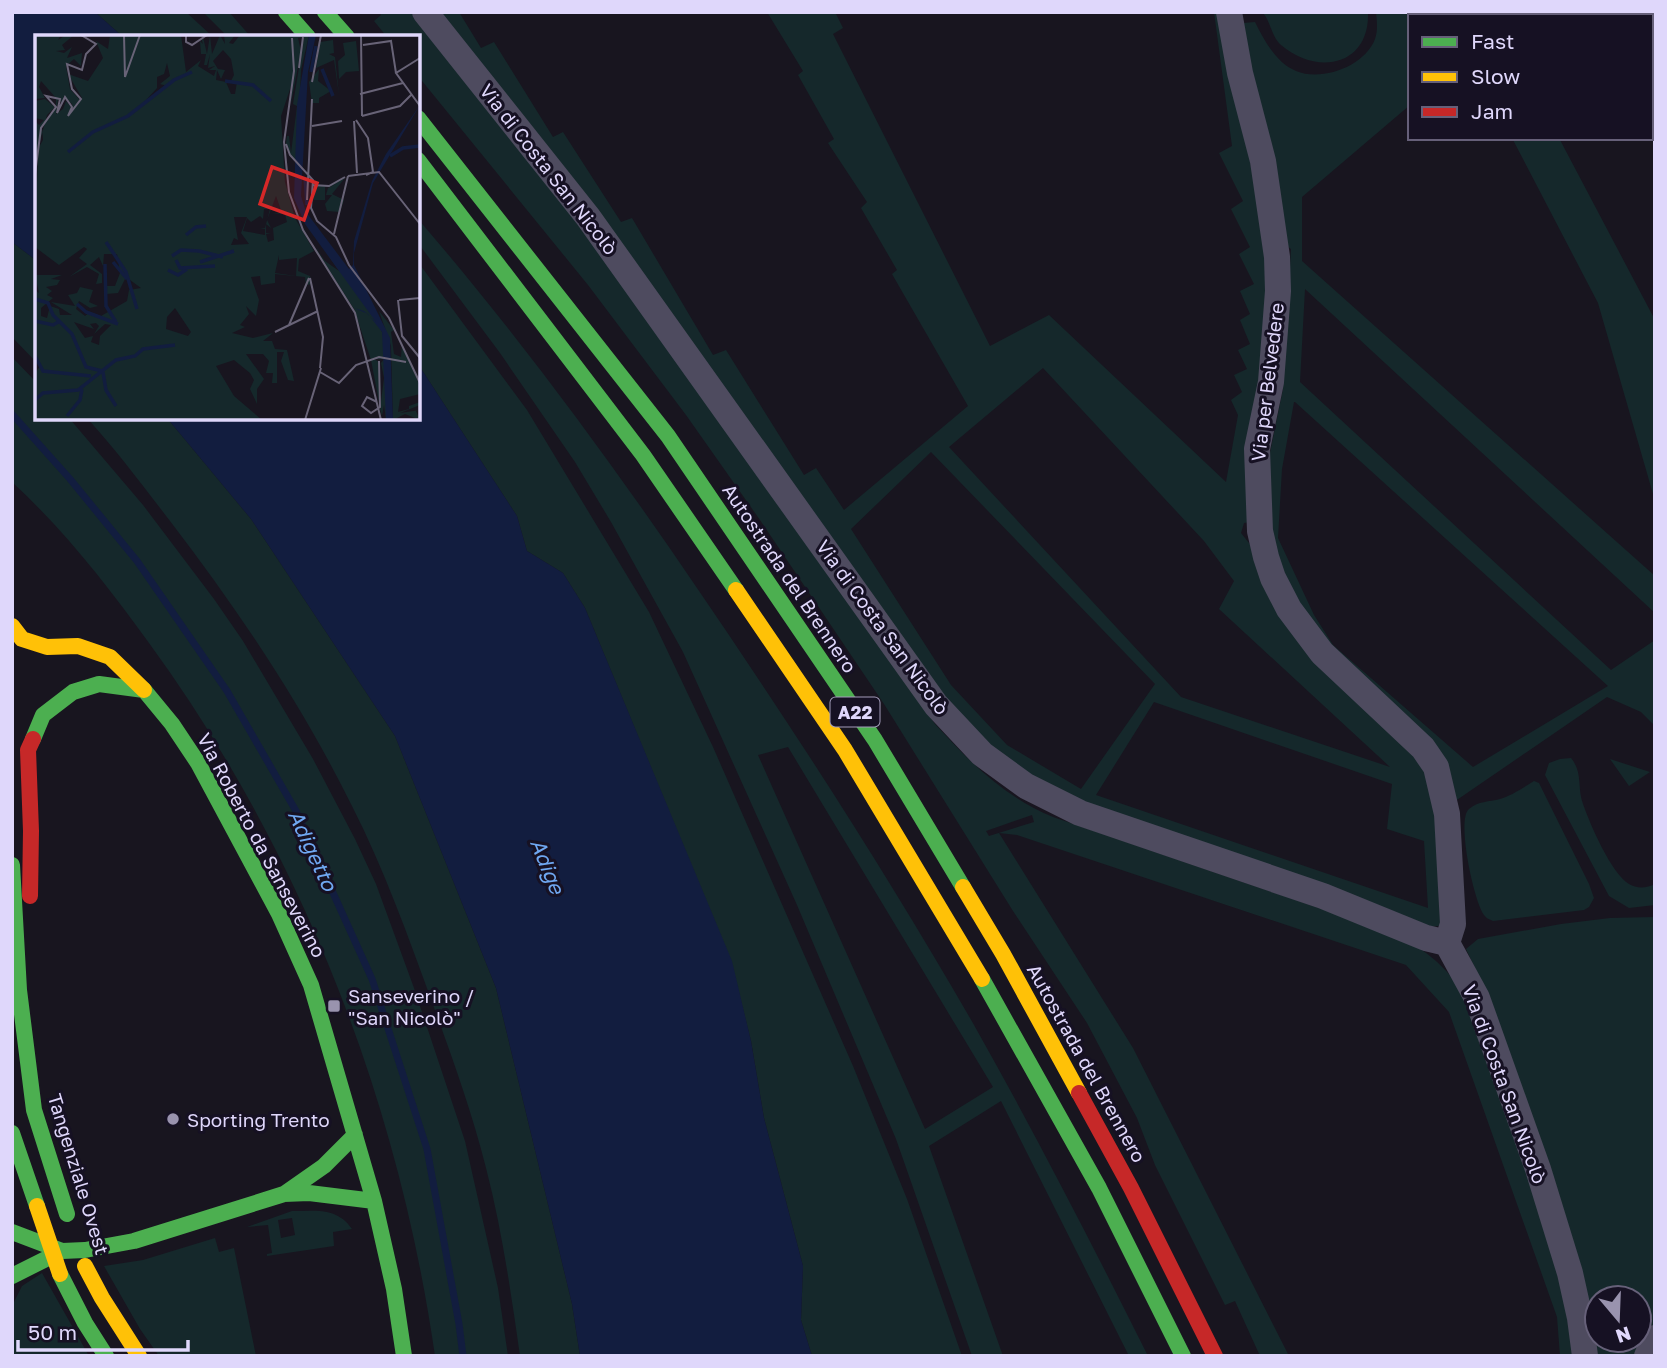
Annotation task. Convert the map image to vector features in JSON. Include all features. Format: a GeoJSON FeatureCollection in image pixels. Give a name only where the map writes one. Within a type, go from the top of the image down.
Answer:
{"type":"FeatureCollection","features":[{"type":"Feature","properties":{"kind":"main road"},"geometry":{"type":"LineString","coordinates":[[286,12],[306,35]]}},
{"type":"Feature","properties":{"kind":"main road"},"geometry":{"type":"LineString","coordinates":[[325,12],[345,35]]}},
{"type":"Feature","properties":{"kind":"main road","name":"Autostrada del Brennero"},"geometry":{"type":"LineString","coordinates":[[420,121],[668,436],[875,740],[1003,954],[1131,1188],[1215,1356]]}},
{"type":"Feature","properties":{"kind":"main road","name":"A22"},"geometry":{"type":"LineString","coordinates":[[420,163],[643,455],[845,750],[974,964],[1086,1164],[1183,1356]]}},
{"type":"Feature","properties":{"kind":"main road","name":"Via Roberto da Sanseverino"},"geometry":{"type":"LineString","coordinates":[[12,626],[22,639],[47,647],[78,646],[110,657],[144,690],[172,724],[198,763],[279,914],[311,985],[373,1201],[392,1278],[404,1356]]}},
{"type":"Feature","properties":{"kind":"main road"},"geometry":{"type":"LineString","coordinates":[[16,933],[32,893],[28,750],[43,715],[73,692],[99,684],[144,690]]}},
{"type":"Feature","properties":{"kind":"main road","name":"Tangenziale Ovest"},"geometry":{"type":"LineString","coordinates":[[12,865],[19,990],[34,1110],[85,1266],[113,1317],[139,1356]]}},
{"type":"Feature","properties":{"kind":"main road"},"geometry":{"type":"LineString","coordinates":[[12,1133],[60,1274],[85,1323],[106,1356]]}},
{"type":"Feature","properties":{"kind":"main road"},"geometry":{"type":"LineString","coordinates":[[284,1194],[324,1166],[355,1135]]}},
{"type":"Feature","properties":{"kind":"main road"},"geometry":{"type":"LineString","coordinates":[[12,1232],[62,1251],[85,1250],[134,1241],[284,1194],[321,1194],[373,1201]]}},
{"type":"Feature","properties":{"kind":"main road"},"geometry":{"type":"LineString","coordinates":[[12,1276],[62,1251]]}},
{"type":"Feature","properties":{"kind":"street","name":"Via di Costa San Nicolò"},"geometry":{"type":"LineString","coordinates":[[425,12],[589,217],[936,705],[982,754],[1026,786],[1080,813],[1323,896],[1426,938],[1447,943],[1476,998],[1538,1169],[1570,1273],[1585,1356]]}},
{"type":"Feature","properties":{"kind":"street","name":"Via per Belvedere"},"geometry":{"type":"LineString","coordinates":[[1229,12],[1234,47],[1263,161],[1278,257],[1271,382],[1257,449],[1258,508],[1263,544],[1273,578],[1289,609],[1322,653],[1423,748],[1436,767],[1447,814],[1451,856],[1453,924],[1447,943]]}},
{"type":"Feature","properties":{"kind":"street"},"geometry":{"type":"LineString","coordinates":[[1647,1356],[1655,1338]]}},
{"type":"Feature","properties":{"kind":"green space"},"geometry":{"type":"Polygon","coordinates":[[[95,12],[186,12],[211,35],[121,35],[95,12]]]}},
{"type":"Feature","properties":{"kind":"green space"},"geometry":{"type":"Polygon","coordinates":[[[203,12],[229,12],[249,35],[226,35],[203,12]]]}},
{"type":"Feature","properties":{"kind":"green space"},"geometry":{"type":"Polygon","coordinates":[[[379,12],[411,12],[602,253],[935,724],[975,765],[1003,789],[1053,817],[1392,933],[1423,951],[1446,971],[1462,990],[1563,1278],[1575,1356],[1560,1356],[1557,1317],[1449,1012],[1406,965],[1017,835],[999,833],[1133,1048],[1289,1356],[1260,1356],[1235,1301],[1225,1305],[1155,1165],[1137,1118],[1087,1023],[1013,911],[884,704],[686,415],[588,285],[420,78],[420,35],[385,35],[374,21],[381,15],[379,12]],[[1032,815],[986,831],[989,836],[1034,822],[1032,815]]]}},
{"type":"Feature","properties":{"kind":"green space"},"geometry":{"type":"Polygon","coordinates":[[[433,12],[459,12],[481,48],[494,42],[553,137],[563,132],[621,222],[632,218],[713,355],[726,350],[804,475],[816,468],[844,510],[968,406],[892,274],[897,270],[861,208],[867,202],[828,143],[834,139],[798,75],[803,71],[767,12],[835,12],[843,28],[833,34],[990,346],[1049,315],[1226,482],[1238,415],[1231,400],[1242,392],[1234,375],[1247,369],[1238,350],[1250,344],[1240,320],[1250,314],[1240,291],[1254,284],[1239,254],[1250,247],[1231,209],[1243,201],[1219,153],[1232,146],[1214,12],[1222,12],[1270,267],[1250,522],[1244,523],[1241,533],[1413,748],[1434,785],[1446,925],[1430,927],[1061,798],[978,741],[433,12]],[[1043,368],[949,447],[1181,697],[1390,767],[1219,609],[1234,581],[1204,541],[1043,368]],[[931,452],[851,529],[951,685],[1007,745],[1081,789],[1155,684],[931,452]],[[1154,702],[1096,795],[1428,908],[1424,841],[1387,829],[1392,784],[1154,702]]]}},
{"type":"Feature","properties":{"kind":"green space"},"geometry":{"type":"Polygon","coordinates":[[[1262,12],[1368,12],[1366,30],[1360,44],[1351,54],[1339,60],[1325,62],[1310,61],[1281,45],[1262,12]]]}},
{"type":"Feature","properties":{"kind":"green space"},"geometry":{"type":"Polygon","coordinates":[[[1376,12],[1532,14],[1408,14],[1408,107],[1302,197],[1302,261],[1655,576],[1655,613],[1305,289],[1300,382],[1611,670],[1655,640],[1655,726],[1641,712],[1607,697],[1451,804],[1447,782],[1324,645],[1276,569],[1264,482],[1283,389],[1291,249],[1284,244],[1243,23],[1255,22],[1271,50],[1282,62],[1306,74],[1330,73],[1352,64],[1370,49],[1377,29],[1376,12]],[[1294,402],[1282,469],[1278,538],[1314,615],[1333,645],[1473,767],[1608,686],[1294,402]]]}},
{"type":"Feature","properties":{"kind":"green space"},"geometry":{"type":"Polygon","coordinates":[[[1513,140],[1560,140],[1655,320],[1655,501],[1598,303],[1513,140]]]}},
{"type":"Feature","properties":{"kind":"green space"},"geometry":{"type":"Polygon","coordinates":[[[420,221],[528,353],[597,446],[805,749],[908,913],[974,1025],[1063,1189],[1148,1356],[1129,1356],[1001,1101],[929,1146],[1003,1356],[972,1356],[896,1139],[797,905],[683,652],[575,462],[500,353],[420,246],[420,221]],[[788,747],[758,755],[925,1129],[993,1087],[788,747]]]}},
{"type":"Feature","properties":{"kind":"green space"},"geometry":{"type":"Polygon","coordinates":[[[12,242],[35,259],[35,361],[12,337],[12,242]]]}},
{"type":"Feature","properties":{"kind":"green space"},"geometry":{"type":"Polygon","coordinates":[[[420,265],[527,410],[649,612],[713,747],[853,1066],[907,1199],[962,1356],[812,1356],[801,1320],[803,1266],[764,1118],[751,1041],[731,961],[585,608],[563,573],[527,551],[517,516],[420,367],[420,265]]]}},
{"type":"Feature","properties":{"kind":"green space"},"geometry":{"type":"Polygon","coordinates":[[[12,357],[35,381],[35,420],[71,420],[143,505],[243,641],[313,759],[376,884],[465,1141],[498,1288],[508,1356],[435,1356],[418,1260],[396,1166],[369,1073],[335,982],[297,893],[253,807],[204,723],[149,643],[50,519],[12,482],[12,357]]]}},
{"type":"Feature","properties":{"kind":"green space"},"geometry":{"type":"Polygon","coordinates":[[[89,420],[169,420],[251,519],[395,736],[496,988],[572,1304],[580,1356],[520,1356],[497,1215],[468,1105],[375,854],[333,768],[268,659],[196,555],[89,420]]]}},
{"type":"Feature","properties":{"kind":"green space"},"geometry":{"type":"Polygon","coordinates":[[[1571,758],[1577,769],[1583,804],[1608,859],[1629,884],[1642,887],[1655,884],[1655,905],[1629,908],[1609,896],[1545,775],[1549,763],[1571,758]]]}},
{"type":"Feature","properties":{"kind":"green space"},"geometry":{"type":"Polygon","coordinates":[[[1610,759],[1650,772],[1629,786],[1610,759]]]}},
{"type":"Feature","properties":{"kind":"green space"},"geometry":{"type":"Polygon","coordinates":[[[1534,781],[1539,783],[1594,898],[1584,910],[1493,921],[1484,915],[1476,894],[1465,844],[1466,816],[1469,809],[1476,804],[1504,798],[1534,781]]]}},
{"type":"Feature","properties":{"kind":"green space"},"geometry":{"type":"Polygon","coordinates":[[[1655,917],[1653,1326],[1653,1284],[1583,1284],[1583,1315],[1494,1009],[1466,949],[1478,939],[1610,918],[1655,917]]]}},
{"type":"Feature","properties":{"kind":"green space"},"geometry":{"type":"Polygon","coordinates":[[[292,1211],[309,1211],[333,1214],[352,1229],[333,1232],[334,1246],[267,1256],[272,1253],[268,1225],[247,1227],[292,1211]],[[292,1218],[278,1220],[281,1238],[295,1235],[292,1218]]]}},
{"type":"Feature","properties":{"kind":"green space"},"geometry":{"type":"Polygon","coordinates":[[[215,1238],[219,1252],[234,1248],[256,1356],[159,1356],[140,1329],[104,1266],[143,1260],[215,1238]]]}},
{"type":"Feature","properties":{"kind":"green space"},"geometry":{"type":"Polygon","coordinates":[[[42,1273],[89,1356],[12,1356],[12,1306],[22,1286],[42,1273]]]}},
{"type":"Feature","properties":{"kind":"green space"},"geometry":{"type":"Polygon","coordinates":[[[1594,1354],[1635,1354],[1634,1356],[1594,1354]]]}},
{"type":"Feature","properties":{"kind":"water"},"geometry":{"type":"Polygon","coordinates":[[[12,12],[95,12],[121,35],[35,35],[35,259],[12,242],[12,12]]]}},
{"type":"Feature","properties":{"kind":"water","name":"Adige"},"geometry":{"type":"Polygon","coordinates":[[[420,367],[517,516],[527,551],[563,573],[585,608],[732,961],[751,1041],[764,1118],[803,1266],[801,1320],[812,1356],[580,1356],[572,1304],[496,988],[395,736],[251,519],[169,420],[420,420],[420,367]]]}},
{"type":"Feature","properties":{"kind":"waterway","name":"Adigetto"},"geometry":{"type":"LineString","coordinates":[[12,414],[137,561],[227,691],[296,811],[372,979],[427,1149],[463,1356]]}},
{"type":"Feature","properties":{"kind":"traffic: fast"},"geometry":{"type":"LineString","coordinates":[[286,12],[306,35]]}},
{"type":"Feature","properties":{"kind":"traffic: fast"},"geometry":{"type":"LineString","coordinates":[[325,12],[345,35]]}},
{"type":"Feature","properties":{"kind":"traffic: fast"},"geometry":{"type":"LineString","coordinates":[[420,121],[668,436],[875,740],[963,887]]}},
{"type":"Feature","properties":{"kind":"traffic: fast"},"geometry":{"type":"LineString","coordinates":[[420,163],[643,455],[736,590]]}},
{"type":"Feature","properties":{"kind":"traffic: fast"},"geometry":{"type":"LineString","coordinates":[[33,739],[43,715],[73,692],[99,684],[144,690]]}},
{"type":"Feature","properties":{"kind":"traffic: fast"},"geometry":{"type":"LineString","coordinates":[[144,690],[172,724],[198,763],[279,914],[311,985],[374,1201],[394,1289],[404,1356]]}},
{"type":"Feature","properties":{"kind":"traffic: fast"},"geometry":{"type":"LineString","coordinates":[[12,865],[19,990],[34,1110],[67,1214]]}},
{"type":"Feature","properties":{"kind":"traffic: fast"},"geometry":{"type":"LineString","coordinates":[[982,979],[1099,1188],[1183,1356]]}},
{"type":"Feature","properties":{"kind":"traffic: fast"},"geometry":{"type":"LineString","coordinates":[[12,1133],[37,1206]]}},
{"type":"Feature","properties":{"kind":"traffic: fast"},"geometry":{"type":"LineString","coordinates":[[284,1194],[324,1166],[355,1135]]}},
{"type":"Feature","properties":{"kind":"traffic: fast"},"geometry":{"type":"LineString","coordinates":[[12,1232],[62,1251],[85,1250],[134,1241],[284,1194],[309,1193],[374,1201]]}},
{"type":"Feature","properties":{"kind":"traffic: fast"},"geometry":{"type":"LineString","coordinates":[[12,1276],[62,1251]]}},
{"type":"Feature","properties":{"kind":"traffic: fast"},"geometry":{"type":"LineString","coordinates":[[60,1274],[85,1323],[106,1356]]}},
{"type":"Feature","properties":{"kind":"traffic: slow"},"geometry":{"type":"LineString","coordinates":[[736,590],[845,750],[982,979]]}},
{"type":"Feature","properties":{"kind":"traffic: slow"},"geometry":{"type":"LineString","coordinates":[[12,626],[22,639],[47,647],[78,646],[110,657],[144,690]]}},
{"type":"Feature","properties":{"kind":"traffic: slow"},"geometry":{"type":"LineString","coordinates":[[963,887],[1079,1093]]}},
{"type":"Feature","properties":{"kind":"traffic: slow"},"geometry":{"type":"LineString","coordinates":[[37,1206],[60,1274]]}},
{"type":"Feature","properties":{"kind":"traffic: slow"},"geometry":{"type":"LineString","coordinates":[[85,1266],[139,1356]]}},
{"type":"Feature","properties":{"kind":"traffic: jam"},"geometry":{"type":"LineString","coordinates":[[30,896],[28,750],[33,739]]}},
{"type":"Feature","properties":{"kind":"traffic: jam"},"geometry":{"type":"LineString","coordinates":[[1079,1093],[1131,1188],[1215,1356]]}},
{"type":"Feature","properties":{"kind":"place","name":"Sanseverino / \"San Nicolò\""},"geometry":{"type":"Point","coordinates":[334,1006]}},
{"type":"Feature","properties":{"kind":"place","name":"Sporting Trento"},"geometry":{"type":"Point","coordinates":[173,1119]}}]}
